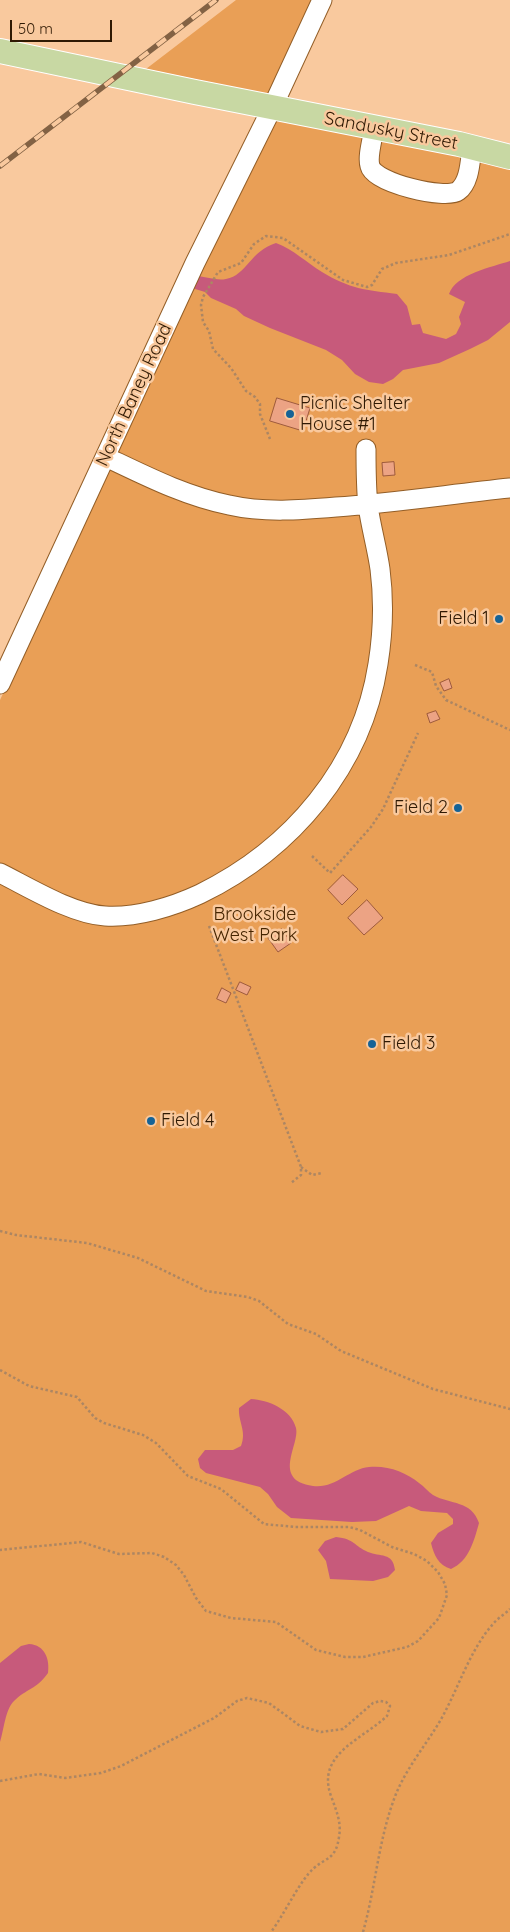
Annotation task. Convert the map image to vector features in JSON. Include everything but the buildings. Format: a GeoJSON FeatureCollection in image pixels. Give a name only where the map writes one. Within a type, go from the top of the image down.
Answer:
{"type":"FeatureCollection","features":[{"type":"Feature","properties":{"kind":"main road","name":"Sandusky Street"},"geometry":{"type":"LineString","coordinates":[[0,50],[510,157]]}},
{"type":"Feature","properties":{"kind":"street","name":"North Baney Road"},"geometry":{"type":"LineString","coordinates":[[0,684],[195,263],[272,108],[322,0]]}},
{"type":"Feature","properties":{"kind":"street"},"geometry":{"type":"LineString","coordinates":[[374,128],[370,166],[374,174],[401,185],[444,194],[452,194],[463,186],[468,174],[472,148]]}},
{"type":"Feature","properties":{"kind":"street"},"geometry":{"type":"LineString","coordinates":[[0,873],[72,908],[91,914],[104,916],[136,914],[171,905],[212,888],[266,855],[296,826],[324,792],[345,760],[361,724],[374,682],[381,643],[382,592],[368,504],[366,449]]}},
{"type":"Feature","properties":{"kind":"street"},"geometry":{"type":"LineString","coordinates":[[106,457],[163,484],[198,497],[231,506],[294,510],[368,504],[510,488]]}},
{"type":"Feature","properties":{"kind":"path"},"geometry":{"type":"LineString","coordinates":[[270,439],[260,414],[260,404],[246,391],[210,343],[209,331],[203,322],[201,305],[203,297],[218,272],[241,263],[254,244],[266,236],[283,238],[343,280],[367,287],[372,285],[382,269],[396,263],[456,253],[510,234]]}},
{"type":"Feature","properties":{"kind":"path"},"geometry":{"type":"LineString","coordinates":[[415,665],[432,672],[436,686],[446,700],[510,730]]}},
{"type":"Feature","properties":{"kind":"path"},"geometry":{"type":"LineString","coordinates":[[312,856],[330,873],[344,858],[384,808],[418,733]]}},
{"type":"Feature","properties":{"kind":"path"},"geometry":{"type":"LineString","coordinates":[[209,926],[301,1168],[301,1175],[291,1183]]}},
{"type":"Feature","properties":{"kind":"path"},"geometry":{"type":"LineString","coordinates":[[301,1168],[312,1175],[322,1173]]}},
{"type":"Feature","properties":{"kind":"path"},"geometry":{"type":"LineString","coordinates":[[0,1231],[16,1236],[87,1243],[138,1258],[206,1290],[248,1296],[259,1301],[288,1324],[316,1334],[341,1351],[433,1389],[510,1409]]}},
{"type":"Feature","properties":{"kind":"path"},"geometry":{"type":"LineString","coordinates":[[0,1370],[29,1386],[77,1397],[95,1418],[104,1423],[144,1435],[156,1443],[188,1476],[221,1490],[264,1524],[295,1527],[349,1527],[360,1530],[392,1547],[428,1561],[438,1572],[445,1584],[447,1595],[439,1618],[418,1641],[407,1647],[363,1657],[345,1657],[316,1650],[276,1622],[231,1618],[206,1611],[196,1598],[184,1575],[176,1565],[164,1557],[152,1554],[119,1554],[81,1542],[0,1550]]}},
{"type":"Feature","properties":{"kind":"path"},"geometry":{"type":"LineString","coordinates":[[363,1932],[375,1886],[381,1848],[392,1803],[399,1786],[415,1758],[440,1722],[485,1635],[510,1609]]}},
{"type":"Feature","properties":{"kind":"path"},"geometry":{"type":"LineString","coordinates":[[0,1781],[39,1774],[65,1778],[101,1773],[120,1766],[214,1718],[238,1701],[247,1698],[270,1703],[300,1726],[321,1732],[343,1729],[372,1703],[380,1700],[386,1702],[390,1706],[387,1716],[335,1758],[329,1767],[328,1787],[338,1811],[339,1823],[339,1837],[335,1849],[330,1859],[313,1869],[271,1932]]}},
{"type":"Feature","properties":{"kind":"green space"},"geometry":{"type":"Polygon","coordinates":[[[236,0],[317,0],[271,95],[146,69],[236,0]]]}},
{"type":"Feature","properties":{"kind":"green space","name":"Brookside West Park"},"geometry":{"type":"Polygon","coordinates":[[[275,113],[510,161],[510,1932],[0,1932],[0,700],[189,291],[275,113]]]}},
{"type":"Feature","properties":{"kind":"shaded area"},"geometry":{"type":"Polygon","coordinates":[[[276,243],[341,282],[367,290],[397,294],[407,306],[412,325],[420,324],[423,333],[446,339],[456,334],[461,324],[459,317],[465,302],[449,294],[453,287],[459,281],[475,272],[510,261],[510,322],[488,340],[439,363],[403,370],[393,379],[383,384],[369,382],[355,374],[342,360],[326,350],[244,316],[236,309],[211,298],[205,292],[192,288],[198,276],[219,280],[233,277],[260,251],[276,243]]]}},
{"type":"Feature","properties":{"kind":"shaded area"},"geometry":{"type":"Polygon","coordinates":[[[251,1399],[264,1401],[278,1407],[293,1421],[296,1435],[290,1469],[293,1477],[300,1482],[313,1486],[328,1485],[355,1471],[369,1467],[383,1467],[414,1479],[433,1495],[460,1504],[471,1510],[479,1523],[473,1543],[466,1556],[451,1569],[443,1565],[435,1555],[431,1543],[438,1533],[453,1524],[453,1519],[447,1513],[421,1511],[409,1506],[376,1521],[352,1522],[291,1518],[277,1507],[268,1494],[260,1487],[206,1473],[200,1468],[198,1459],[205,1450],[233,1450],[241,1446],[243,1431],[239,1408],[251,1399]]]}},
{"type":"Feature","properties":{"kind":"shaded area"},"geometry":{"type":"Polygon","coordinates":[[[336,1537],[351,1541],[368,1552],[389,1558],[394,1564],[395,1570],[388,1577],[373,1581],[330,1579],[326,1561],[318,1550],[325,1541],[336,1537]]]}},
{"type":"Feature","properties":{"kind":"shaded area"},"geometry":{"type":"Polygon","coordinates":[[[29,1644],[43,1650],[47,1658],[48,1673],[40,1682],[18,1697],[11,1705],[0,1742],[0,1663],[21,1646],[29,1644]]]}},
{"type":"Feature","properties":{"kind":"railway"},"geometry":{"type":"LineString","coordinates":[[0,166],[216,0]]}},
{"type":"Feature","properties":{"kind":"place","name":"Picnic Shelter House #1"},"geometry":{"type":"Point","coordinates":[290,414]}},
{"type":"Feature","properties":{"kind":"place","name":"Field 1"},"geometry":{"type":"Point","coordinates":[499,619]}},
{"type":"Feature","properties":{"kind":"place","name":"Field 2"},"geometry":{"type":"Point","coordinates":[458,808]}},
{"type":"Feature","properties":{"kind":"place","name":"Field 3"},"geometry":{"type":"Point","coordinates":[372,1044]}},
{"type":"Feature","properties":{"kind":"place","name":"Field 4"},"geometry":{"type":"Point","coordinates":[151,1121]}}]}
